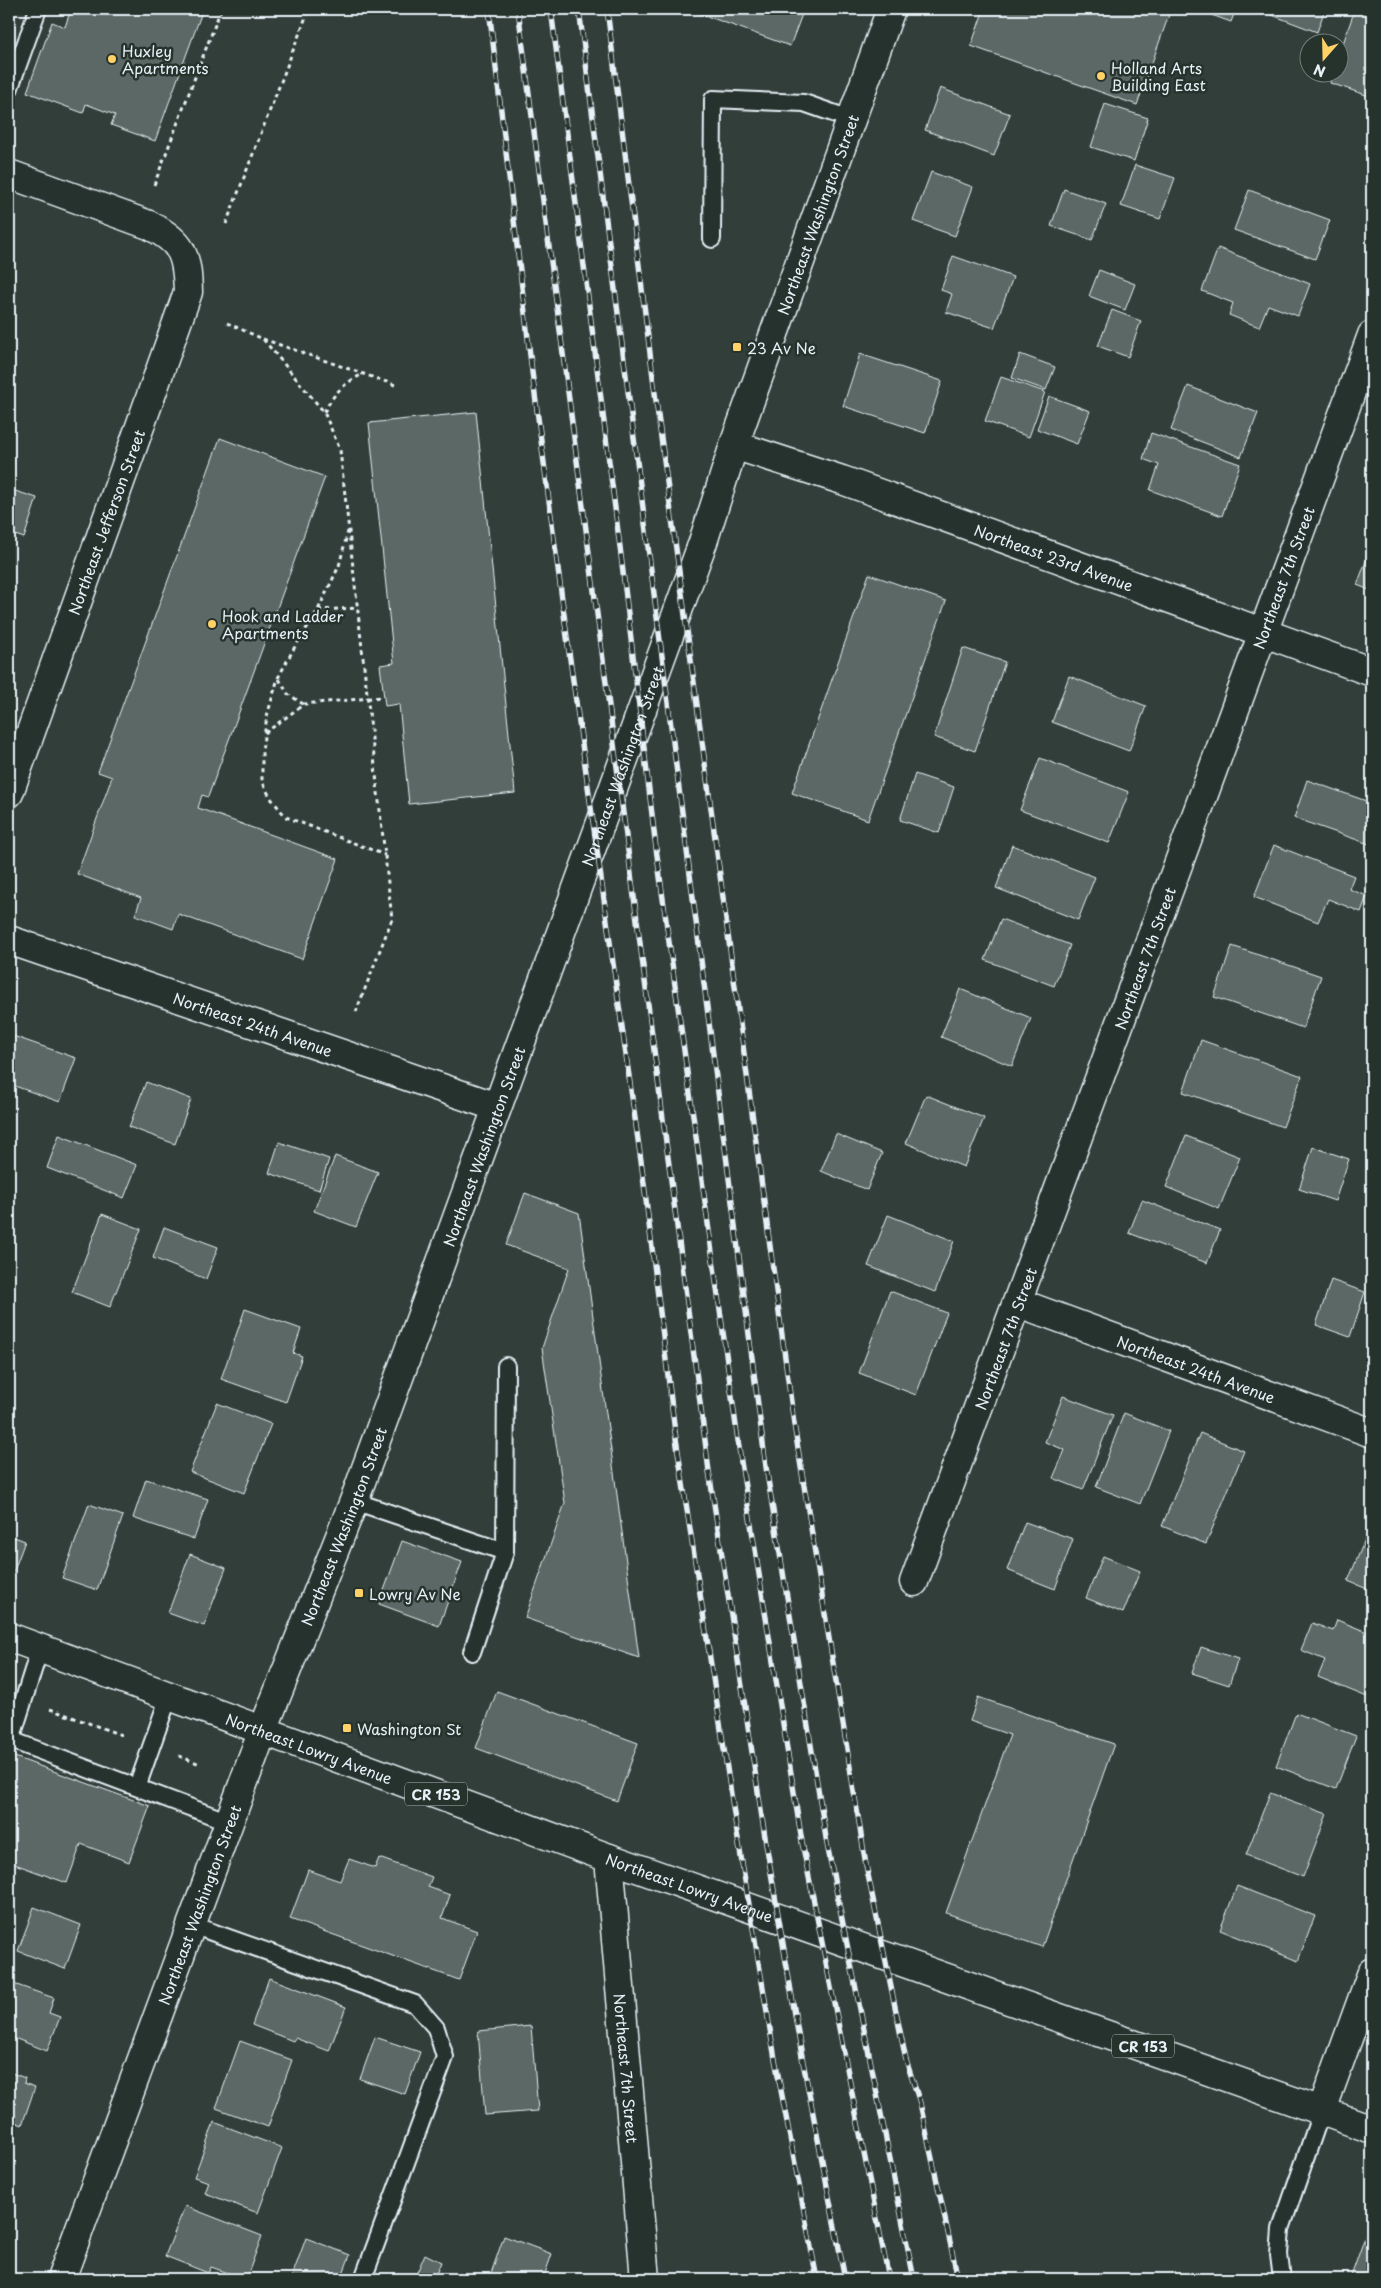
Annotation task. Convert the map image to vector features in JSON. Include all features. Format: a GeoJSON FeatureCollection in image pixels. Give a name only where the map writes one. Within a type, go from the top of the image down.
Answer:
{"type":"FeatureCollection","features":[{"type":"Feature","properties":{"kind":"street","name":"Northeast Washington Street"},"geometry":{"type":"LineString","coordinates":[[61,2279],[263,1730],[354,1501],[703,542],[734,445],[891,9]]}},
{"type":"Feature","properties":{"kind":"street","name":"Northeast Jefferson Street"},"geometry":{"type":"LineString","coordinates":[[9,174],[150,225],[168,234],[182,250],[188,271],[188,292],[9,792]]}},
{"type":"Feature","properties":{"kind":"street","name":"Northeast 7th Street"},"geometry":{"type":"LineString","coordinates":[[914,1582],[1020,1303],[1262,632],[1372,335]]}},
{"type":"Feature","properties":{"kind":"street","name":"Northeast 23rd Avenue"},"geometry":{"type":"LineString","coordinates":[[734,445],[842,480],[1372,672]]}},
{"type":"Feature","properties":{"kind":"street","name":"Northeast 24th Avenue"},"geometry":{"type":"LineString","coordinates":[[9,940],[498,1107]]}},
{"type":"Feature","properties":{"kind":"street","name":"Northeast 24th Avenue"},"geometry":{"type":"LineString","coordinates":[[1020,1303],[1372,1433]]}},
{"type":"Feature","properties":{"kind":"street","name":"Northeast Lowry Avenue"},"geometry":{"type":"LineString","coordinates":[[9,1637],[609,1858],[1372,2129]]}},
{"type":"Feature","properties":{"kind":"street","name":"Northeast 7th Street"},"geometry":{"type":"LineString","coordinates":[[609,1858],[645,2279]]}},
{"type":"Feature","properties":{"kind":"street"},"geometry":{"type":"LineString","coordinates":[[1322,2110],[1372,1972]]}},
{"type":"Feature","properties":{"kind":"lane"},"geometry":{"type":"LineString","coordinates":[[9,90],[38,9]]}},
{"type":"Feature","properties":{"kind":"lane"},"geometry":{"type":"LineString","coordinates":[[712,239],[714,99],[804,103],[850,119]]}},
{"type":"Feature","properties":{"kind":"lane"},"geometry":{"type":"LineString","coordinates":[[472,1652],[505,1552],[506,1366]]}},
{"type":"Feature","properties":{"kind":"lane"},"geometry":{"type":"LineString","coordinates":[[354,1501],[505,1552]]}},
{"type":"Feature","properties":{"kind":"lane"},"geometry":{"type":"LineString","coordinates":[[40,1648],[11,1740],[229,1822]]}},
{"type":"Feature","properties":{"kind":"lane"},"geometry":{"type":"LineString","coordinates":[[137,1787],[169,1696]]}},
{"type":"Feature","properties":{"kind":"lane"},"geometry":{"type":"LineString","coordinates":[[192,1925],[415,2004],[436,2028],[444,2057],[363,2279]]}},
{"type":"Feature","properties":{"kind":"lane"},"geometry":{"type":"LineString","coordinates":[[1282,2279],[1278,2255],[1280,2229],[1322,2110]]}},
{"type":"Feature","properties":{"kind":"path"},"geometry":{"type":"LineString","coordinates":[[154,185],[221,9]]}},
{"type":"Feature","properties":{"kind":"path"},"geometry":{"type":"LineString","coordinates":[[226,224],[309,9]]}},
{"type":"Feature","properties":{"kind":"path"},"geometry":{"type":"LineString","coordinates":[[227,323],[263,339],[395,385]]}},
{"type":"Feature","properties":{"kind":"path"},"geometry":{"type":"LineString","coordinates":[[263,339],[324,412],[340,450],[392,919],[356,1012]]}},
{"type":"Feature","properties":{"kind":"path"},"geometry":{"type":"LineString","coordinates":[[324,412],[334,395],[346,382],[364,374]]}},
{"type":"Feature","properties":{"kind":"path"},"geometry":{"type":"LineString","coordinates":[[349,528],[338,566],[318,610],[278,678],[267,716],[262,750],[262,781],[270,798],[286,818],[385,855]]}},
{"type":"Feature","properties":{"kind":"path"},"geometry":{"type":"LineString","coordinates":[[318,610],[358,608]]}},
{"type":"Feature","properties":{"kind":"path"},"geometry":{"type":"LineString","coordinates":[[278,678],[288,694],[304,704]]}},
{"type":"Feature","properties":{"kind":"path"},"geometry":{"type":"LineString","coordinates":[[265,733],[304,704],[383,697]]}},
{"type":"Feature","properties":{"kind":"path"},"geometry":{"type":"LineString","coordinates":[[24,1700],[200,1764]]}},
{"type":"Feature","properties":{"kind":"building","name":"Huxley Apartments"},"geometry":{"type":"Polygon","coordinates":[[[71,9],[203,9],[155,141],[111,125],[115,115],[86,104],[83,113],[27,92],[52,22],[65,27],[71,9]]]}},
{"type":"Feature","properties":{"kind":"building"},"geometry":{"type":"Polygon","coordinates":[[[687,9],[804,9],[790,46],[687,9]]]}},
{"type":"Feature","properties":{"kind":"building","name":"Holland Arts Building East"},"geometry":{"type":"Polygon","coordinates":[[[984,9],[1171,9],[1137,105],[971,46],[984,9]]]}},
{"type":"Feature","properties":{"kind":"building"},"geometry":{"type":"Polygon","coordinates":[[[1195,9],[1236,9],[1231,22],[1195,9]]]}},
{"type":"Feature","properties":{"kind":"building"},"geometry":{"type":"Polygon","coordinates":[[[1266,9],[1325,9],[1317,32],[1264,12],[1266,9]]]}},
{"type":"Feature","properties":{"kind":"building"},"geometry":{"type":"Polygon","coordinates":[[[1355,9],[1372,9],[1372,97],[1330,83],[1348,82],[1347,32],[1355,9]]]}},
{"type":"Feature","properties":{"kind":"building"},"geometry":{"type":"Polygon","coordinates":[[[940,88],[1010,114],[994,156],[925,130],[940,88]]]}},
{"type":"Feature","properties":{"kind":"building"},"geometry":{"type":"Polygon","coordinates":[[[1105,104],[1148,118],[1134,161],[1091,147],[1105,104]]]}},
{"type":"Feature","properties":{"kind":"building"},"geometry":{"type":"Polygon","coordinates":[[[1135,165],[1175,178],[1160,219],[1121,206],[1135,165]]]}},
{"type":"Feature","properties":{"kind":"building"},"geometry":{"type":"Polygon","coordinates":[[[931,172],[973,187],[955,236],[913,221],[931,172]]]}},
{"type":"Feature","properties":{"kind":"building"},"geometry":{"type":"Polygon","coordinates":[[[1064,189],[1106,204],[1092,240],[1051,226],[1064,189]]]}},
{"type":"Feature","properties":{"kind":"building"},"geometry":{"type":"Polygon","coordinates":[[[1249,190],[1330,220],[1315,259],[1234,230],[1249,190]]]}},
{"type":"Feature","properties":{"kind":"building"},"geometry":{"type":"Polygon","coordinates":[[[1218,248],[1310,284],[1298,316],[1268,305],[1259,327],[1229,315],[1233,303],[1202,291],[1218,248]]]}},
{"type":"Feature","properties":{"kind":"building"},"geometry":{"type":"Polygon","coordinates":[[[953,256],[1013,277],[994,328],[946,312],[952,294],[941,290],[953,256]]]}},
{"type":"Feature","properties":{"kind":"building"},"geometry":{"type":"Polygon","coordinates":[[[1099,270],[1135,284],[1125,310],[1089,296],[1099,270]]]}},
{"type":"Feature","properties":{"kind":"building"},"geometry":{"type":"Polygon","coordinates":[[[1112,310],[1141,321],[1128,357],[1098,346],[1112,310]]]}},
{"type":"Feature","properties":{"kind":"building"},"geometry":{"type":"Polygon","coordinates":[[[860,354],[942,381],[925,433],[843,406],[860,354]]]}},
{"type":"Feature","properties":{"kind":"building"},"geometry":{"type":"Polygon","coordinates":[[[1020,354],[1055,367],[1046,390],[1012,378],[1020,354]]]}},
{"type":"Feature","properties":{"kind":"building"},"geometry":{"type":"Polygon","coordinates":[[[1001,377],[1045,392],[1029,437],[985,421],[1001,377]]]}},
{"type":"Feature","properties":{"kind":"building"},"geometry":{"type":"Polygon","coordinates":[[[1188,386],[1258,413],[1241,457],[1171,430],[1188,386]]]}},
{"type":"Feature","properties":{"kind":"building"},"geometry":{"type":"Polygon","coordinates":[[[1049,396],[1090,411],[1077,444],[1037,429],[1049,396]]]}},
{"type":"Feature","properties":{"kind":"building"},"geometry":{"type":"Polygon","coordinates":[[[476,412],[515,793],[409,804],[399,704],[385,706],[380,665],[394,663],[369,423],[476,412]]]}},
{"type":"Feature","properties":{"kind":"building"},"geometry":{"type":"Polygon","coordinates":[[[1151,433],[1240,464],[1222,516],[1150,490],[1159,465],[1143,459],[1151,433]]]}},
{"type":"Feature","properties":{"kind":"building","name":"Hook and Ladder Apartments"},"geometry":{"type":"Polygon","coordinates":[[[220,438],[325,477],[208,797],[202,795],[198,808],[338,859],[302,959],[178,914],[173,929],[135,915],[141,898],[77,874],[112,777],[98,772],[220,438]]]}},
{"type":"Feature","properties":{"kind":"building"},"geometry":{"type":"Polygon","coordinates":[[[9,489],[37,498],[24,538],[9,533],[9,489]]]}},
{"type":"Feature","properties":{"kind":"building"},"geometry":{"type":"Polygon","coordinates":[[[1372,545],[1372,591],[1357,585],[1372,545]]]}},
{"type":"Feature","properties":{"kind":"building"},"geometry":{"type":"Polygon","coordinates":[[[869,574],[946,601],[868,820],[792,793],[869,574]]]}},
{"type":"Feature","properties":{"kind":"building"},"geometry":{"type":"Polygon","coordinates":[[[963,648],[1005,662],[975,751],[934,737],[963,648]]]}},
{"type":"Feature","properties":{"kind":"building"},"geometry":{"type":"Polygon","coordinates":[[[1069,676],[1146,706],[1129,751],[1052,722],[1069,676]]]}},
{"type":"Feature","properties":{"kind":"building"},"geometry":{"type":"Polygon","coordinates":[[[1040,758],[1129,792],[1109,843],[1020,810],[1040,758]]]}},
{"type":"Feature","properties":{"kind":"building"},"geometry":{"type":"Polygon","coordinates":[[[915,774],[954,787],[939,833],[900,820],[915,774]]]}},
{"type":"Feature","properties":{"kind":"building"},"geometry":{"type":"Polygon","coordinates":[[[1307,780],[1372,803],[1372,845],[1294,818],[1307,780]]]}},
{"type":"Feature","properties":{"kind":"building"},"geometry":{"type":"Polygon","coordinates":[[[1012,845],[1095,877],[1078,920],[996,888],[1012,845]]]}},
{"type":"Feature","properties":{"kind":"building"},"geometry":{"type":"Polygon","coordinates":[[[1274,845],[1354,876],[1349,889],[1367,896],[1361,912],[1328,899],[1318,922],[1254,897],[1274,845]]]}},
{"type":"Feature","properties":{"kind":"building"},"geometry":{"type":"Polygon","coordinates":[[[1001,919],[1070,945],[1054,986],[985,960],[1001,919]]]}},
{"type":"Feature","properties":{"kind":"building"},"geometry":{"type":"Polygon","coordinates":[[[1232,946],[1321,976],[1303,1028],[1214,997],[1232,946]]]}},
{"type":"Feature","properties":{"kind":"building"},"geometry":{"type":"Polygon","coordinates":[[[960,989],[1031,1018],[1012,1066],[941,1037],[960,989]]]}},
{"type":"Feature","properties":{"kind":"building"},"geometry":{"type":"Polygon","coordinates":[[[10,1035],[76,1058],[60,1102],[9,1084],[10,1035]]]}},
{"type":"Feature","properties":{"kind":"building"},"geometry":{"type":"Polygon","coordinates":[[[1201,1040],[1302,1076],[1283,1127],[1183,1092],[1201,1040]]]}},
{"type":"Feature","properties":{"kind":"building"},"geometry":{"type":"Polygon","coordinates":[[[146,1082],[191,1099],[175,1144],[129,1127],[146,1082]]]}},
{"type":"Feature","properties":{"kind":"building"},"geometry":{"type":"Polygon","coordinates":[[[926,1095],[984,1118],[964,1167],[906,1143],[926,1095]]]}},
{"type":"Feature","properties":{"kind":"building"},"geometry":{"type":"Polygon","coordinates":[[[836,1134],[882,1153],[867,1190],[821,1171],[836,1134]]]}},
{"type":"Feature","properties":{"kind":"building"},"geometry":{"type":"Polygon","coordinates":[[[59,1135],[137,1165],[124,1198],[47,1168],[59,1135]]]}},
{"type":"Feature","properties":{"kind":"building"},"geometry":{"type":"Polygon","coordinates":[[[1186,1136],[1240,1157],[1219,1209],[1166,1187],[1186,1136]]]}},
{"type":"Feature","properties":{"kind":"building"},"geometry":{"type":"Polygon","coordinates":[[[279,1142],[329,1159],[319,1190],[269,1173],[279,1142]]]}},
{"type":"Feature","properties":{"kind":"building"},"geometry":{"type":"Polygon","coordinates":[[[1313,1147],[1349,1159],[1335,1201],[1299,1189],[1313,1147]]]}},
{"type":"Feature","properties":{"kind":"building"},"geometry":{"type":"Polygon","coordinates":[[[335,1156],[378,1172],[356,1227],[314,1211],[335,1156]]]}},
{"type":"Feature","properties":{"kind":"building"},"geometry":{"type":"Polygon","coordinates":[[[525,1193],[579,1213],[639,1658],[525,1618],[565,1503],[542,1348],[569,1268],[506,1245],[525,1193]]]}},
{"type":"Feature","properties":{"kind":"building"},"geometry":{"type":"Polygon","coordinates":[[[1142,1200],[1220,1230],[1207,1263],[1129,1233],[1142,1200]]]}},
{"type":"Feature","properties":{"kind":"building"},"geometry":{"type":"Polygon","coordinates":[[[102,1214],[141,1229],[110,1307],[72,1292],[102,1214]]]}},
{"type":"Feature","properties":{"kind":"building"},"geometry":{"type":"Polygon","coordinates":[[[888,1215],[954,1241],[935,1292],[868,1266],[888,1215]]]}},
{"type":"Feature","properties":{"kind":"building"},"geometry":{"type":"Polygon","coordinates":[[[164,1227],[218,1247],[206,1279],[153,1258],[164,1227]]]}},
{"type":"Feature","properties":{"kind":"building"},"geometry":{"type":"Polygon","coordinates":[[[1331,1280],[1365,1292],[1350,1337],[1316,1325],[1331,1280]]]}},
{"type":"Feature","properties":{"kind":"building"},"geometry":{"type":"Polygon","coordinates":[[[890,1291],[947,1313],[916,1395],[859,1373],[890,1291]]]}},
{"type":"Feature","properties":{"kind":"building"},"geometry":{"type":"Polygon","coordinates":[[[245,1309],[301,1329],[293,1353],[302,1356],[286,1402],[221,1379],[245,1309]]]}},
{"type":"Feature","properties":{"kind":"building"},"geometry":{"type":"Polygon","coordinates":[[[1063,1396],[1113,1415],[1083,1490],[1053,1478],[1065,1450],[1045,1442],[1063,1396]]]}},
{"type":"Feature","properties":{"kind":"building"},"geometry":{"type":"Polygon","coordinates":[[[217,1403],[271,1424],[244,1493],[190,1472],[217,1403]]]}},
{"type":"Feature","properties":{"kind":"building"},"geometry":{"type":"Polygon","coordinates":[[[1124,1413],[1169,1431],[1140,1504],[1096,1487],[1124,1413]]]}},
{"type":"Feature","properties":{"kind":"building"},"geometry":{"type":"Polygon","coordinates":[[[1200,1433],[1244,1451],[1206,1544],[1162,1526],[1200,1433]]]}},
{"type":"Feature","properties":{"kind":"building"},"geometry":{"type":"Polygon","coordinates":[[[146,1479],[208,1499],[194,1539],[133,1518],[146,1479]]]}},
{"type":"Feature","properties":{"kind":"building"},"geometry":{"type":"Polygon","coordinates":[[[89,1504],[123,1516],[97,1590],[62,1578],[89,1504]]]}},
{"type":"Feature","properties":{"kind":"building"},"geometry":{"type":"Polygon","coordinates":[[[1025,1522],[1073,1539],[1055,1589],[1007,1570],[1025,1522]]]}},
{"type":"Feature","properties":{"kind":"building"},"geometry":{"type":"Polygon","coordinates":[[[1370,1527],[1372,1529],[1372,1591],[1348,1581],[1370,1527]]]}},
{"type":"Feature","properties":{"kind":"building"},"geometry":{"type":"Polygon","coordinates":[[[9,1535],[25,1541],[10,1581],[9,1581],[9,1535]]]}},
{"type":"Feature","properties":{"kind":"building"},"geometry":{"type":"Polygon","coordinates":[[[402,1541],[462,1562],[439,1626],[379,1604],[402,1541]]]}},
{"type":"Feature","properties":{"kind":"building"},"geometry":{"type":"Polygon","coordinates":[[[190,1554],[226,1568],[204,1626],[168,1613],[190,1554]]]}},
{"type":"Feature","properties":{"kind":"building"},"geometry":{"type":"Polygon","coordinates":[[[1103,1556],[1140,1571],[1123,1613],[1086,1598],[1103,1556]]]}},
{"type":"Feature","properties":{"kind":"building"},"geometry":{"type":"Polygon","coordinates":[[[1337,1620],[1372,1634],[1372,1685],[1367,1697],[1318,1677],[1325,1660],[1301,1650],[1312,1623],[1333,1631],[1337,1620]]]}},
{"type":"Feature","properties":{"kind":"building"},"geometry":{"type":"Polygon","coordinates":[[[1201,1647],[1238,1659],[1229,1685],[1192,1673],[1201,1647]]]}},
{"type":"Feature","properties":{"kind":"building"},"geometry":{"type":"Polygon","coordinates":[[[497,1691],[638,1743],[617,1801],[476,1748],[497,1691]]]}},
{"type":"Feature","properties":{"kind":"building"},"geometry":{"type":"Polygon","coordinates":[[[978,1697],[1114,1744],[1042,1947],[946,1913],[1010,1735],[970,1721],[978,1697]]]}},
{"type":"Feature","properties":{"kind":"building"},"geometry":{"type":"Polygon","coordinates":[[[1296,1713],[1356,1736],[1336,1789],[1276,1766],[1296,1713]]]}},
{"type":"Feature","properties":{"kind":"building"},"geometry":{"type":"Polygon","coordinates":[[[9,1755],[150,1806],[129,1862],[81,1844],[67,1883],[9,1862],[9,1755]]]}},
{"type":"Feature","properties":{"kind":"building"},"geometry":{"type":"Polygon","coordinates":[[[1270,1793],[1327,1814],[1303,1877],[1246,1855],[1270,1793]]]}},
{"type":"Feature","properties":{"kind":"building"},"geometry":{"type":"Polygon","coordinates":[[[379,1858],[432,1877],[428,1887],[450,1895],[442,1918],[477,1931],[459,1980],[290,1919],[308,1870],[340,1881],[349,1859],[375,1868],[379,1858]]]}},
{"type":"Feature","properties":{"kind":"building"},"geometry":{"type":"Polygon","coordinates":[[[1237,1886],[1315,1916],[1298,1961],[1220,1930],[1237,1886]]]}},
{"type":"Feature","properties":{"kind":"building"},"geometry":{"type":"Polygon","coordinates":[[[34,1907],[81,1925],[65,1969],[18,1951],[34,1907]]]}},
{"type":"Feature","properties":{"kind":"building"},"geometry":{"type":"Polygon","coordinates":[[[269,1978],[346,2007],[329,2051],[295,2038],[293,2041],[252,2025],[269,1978]]]}},
{"type":"Feature","properties":{"kind":"building"},"geometry":{"type":"Polygon","coordinates":[[[11,1983],[54,1998],[49,2013],[60,2017],[47,2051],[9,2036],[9,1987],[11,1983]]]}},
{"type":"Feature","properties":{"kind":"building"},"geometry":{"type":"Polygon","coordinates":[[[531,2026],[538,2111],[485,2115],[478,2031],[531,2026]]]}},
{"type":"Feature","properties":{"kind":"building"},"geometry":{"type":"Polygon","coordinates":[[[375,2037],[420,2052],[405,2094],[360,2079],[375,2037]]]}},
{"type":"Feature","properties":{"kind":"building"},"geometry":{"type":"Polygon","coordinates":[[[240,2041],[292,2060],[268,2127],[216,2108],[240,2041]]]}},
{"type":"Feature","properties":{"kind":"building"},"geometry":{"type":"Polygon","coordinates":[[[9,2072],[25,2078],[24,2083],[35,2087],[22,2125],[10,2120],[9,2124],[9,2072]]]}},
{"type":"Feature","properties":{"kind":"building"},"geometry":{"type":"Polygon","coordinates":[[[214,2122],[282,2148],[258,2213],[205,2193],[209,2182],[194,2177],[214,2122]]]}},
{"type":"Feature","properties":{"kind":"building"},"geometry":{"type":"Polygon","coordinates":[[[185,2206],[262,2236],[246,2279],[211,2267],[208,2273],[165,2256],[185,2206]]]}},
{"type":"Feature","properties":{"kind":"building"},"geometry":{"type":"Polygon","coordinates":[[[1371,2220],[1372,2279],[1350,2279],[1371,2220]]]}},
{"type":"Feature","properties":{"kind":"building"},"geometry":{"type":"Polygon","coordinates":[[[504,2236],[552,2254],[543,2279],[489,2279],[504,2236]]]}},
{"type":"Feature","properties":{"kind":"building"},"geometry":{"type":"Polygon","coordinates":[[[306,2238],[350,2255],[341,2279],[291,2279],[306,2238]]]}},
{"type":"Feature","properties":{"kind":"building"},"geometry":{"type":"Polygon","coordinates":[[[425,2254],[441,2262],[434,2279],[415,2277],[425,2254]]]}},
{"type":"Feature","properties":{"kind":"railway"},"geometry":{"type":"LineString","coordinates":[[489,9],[532,372],[569,652],[642,1168],[675,1432],[737,1833],[775,2059],[817,2279]]}},
{"type":"Feature","properties":{"kind":"railway"},"geometry":{"type":"LineString","coordinates":[[518,9],[709,1471],[765,1837],[803,2062],[845,2279]]}},
{"type":"Feature","properties":{"kind":"railway"},"geometry":{"type":"LineString","coordinates":[[551,9],[620,547],[656,848],[741,1462],[802,1842],[889,2279]]}},
{"type":"Feature","properties":{"kind":"railway"},"geometry":{"type":"LineString","coordinates":[[579,9],[766,1467],[827,1844],[914,2279]]}},
{"type":"Feature","properties":{"kind":"railway"},"geometry":{"type":"LineString","coordinates":[[607,9],[655,393],[794,1424],[866,1865],[906,2060],[920,2103],[958,2279]]}},
{"type":"Feature","properties":{"kind":"place","name":"Huxley Apartments"},"geometry":{"type":"Point","coordinates":[112,59]}},
{"type":"Feature","properties":{"kind":"place","name":"Holland Arts Building East"},"geometry":{"type":"Point","coordinates":[1101,76]}},
{"type":"Feature","properties":{"kind":"place","name":"23 Av Ne"},"geometry":{"type":"Point","coordinates":[737,347]}},
{"type":"Feature","properties":{"kind":"place","name":"Hook and Ladder Apartments"},"geometry":{"type":"Point","coordinates":[212,624]}},
{"type":"Feature","properties":{"kind":"place","name":"Lowry Av Ne"},"geometry":{"type":"Point","coordinates":[359,1593]}},
{"type":"Feature","properties":{"kind":"place","name":"Washington St"},"geometry":{"type":"Point","coordinates":[347,1728]}}]}
